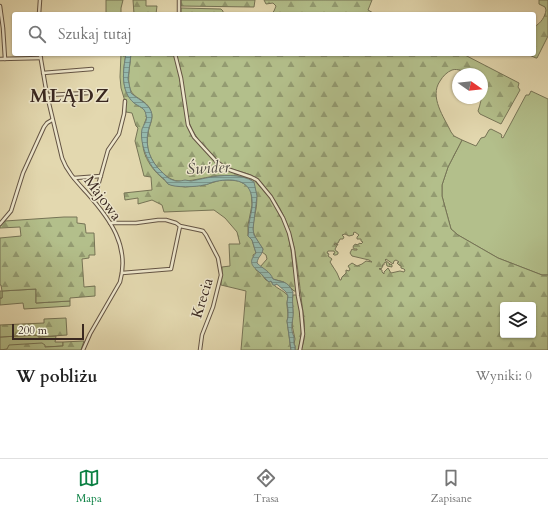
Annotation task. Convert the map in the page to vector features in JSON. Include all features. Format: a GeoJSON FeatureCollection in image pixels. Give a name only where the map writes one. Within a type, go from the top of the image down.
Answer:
{"type":"FeatureCollection","features":[{"type":"Feature","properties":{"kind":"street"},"geometry":{"type":"LineString","coordinates":[[39,12],[40,0]]}},
{"type":"Feature","properties":{"kind":"street"},"geometry":{"type":"LineString","coordinates":[[179,0],[179,12]]}},
{"type":"Feature","properties":{"kind":"street"},"geometry":{"type":"LineString","coordinates":[[0,6],[5,59]]}},
{"type":"Feature","properties":{"kind":"street"},"geometry":{"type":"LineString","coordinates":[[176,56],[181,78],[188,125],[194,137],[221,165],[257,180],[271,197],[283,218],[289,233],[293,250],[301,311],[303,334],[300,350]]}},
{"type":"Feature","properties":{"kind":"street"},"geometry":{"type":"LineString","coordinates":[[0,59],[41,58]]}},
{"type":"Feature","properties":{"kind":"street","name":"Majowa"},"geometry":{"type":"LineString","coordinates":[[41,58],[46,95],[65,167],[94,200],[110,223],[120,243],[122,254],[122,273],[120,283],[90,334],[83,350]]}},
{"type":"Feature","properties":{"kind":"street"},"geometry":{"type":"LineString","coordinates":[[43,73],[92,69]]}},
{"type":"Feature","properties":{"kind":"street"},"geometry":{"type":"LineString","coordinates":[[46,95],[89,93]]}},
{"type":"Feature","properties":{"kind":"street"},"geometry":{"type":"LineString","coordinates":[[94,200],[108,150],[119,134],[124,114],[125,101]]}},
{"type":"Feature","properties":{"kind":"street"},"geometry":{"type":"LineString","coordinates":[[0,224],[11,211],[23,173],[44,127],[52,120]]}},
{"type":"Feature","properties":{"kind":"street"},"geometry":{"type":"LineString","coordinates":[[74,178],[100,176]]}},
{"type":"Feature","properties":{"kind":"street","name":"Krecia"},"geometry":{"type":"LineString","coordinates":[[110,223],[136,223],[166,220],[180,226],[203,231],[206,235],[219,262],[221,275],[213,307],[204,330],[200,350]]}},
{"type":"Feature","properties":{"kind":"street"},"geometry":{"type":"LineString","coordinates":[[122,273],[171,270],[180,226]]}},
{"type":"Feature","properties":{"kind":"green space"},"geometry":{"type":"Polygon","coordinates":[[[106,0],[123,0],[121,12],[106,12],[106,0]]]}},
{"type":"Feature","properties":{"kind":"green space"},"geometry":{"type":"Polygon","coordinates":[[[133,0],[146,0],[146,6],[157,6],[156,12],[134,12],[133,0]]]}},
{"type":"Feature","properties":{"kind":"green space"},"geometry":{"type":"Polygon","coordinates":[[[181,0],[255,0],[254,7],[181,6],[181,0]]]}},
{"type":"Feature","properties":{"kind":"green space"},"geometry":{"type":"Polygon","coordinates":[[[264,0],[372,0],[368,10],[372,12],[273,12],[276,6],[273,3],[266,4],[264,0]]]}},
{"type":"Feature","properties":{"kind":"green space"},"geometry":{"type":"Polygon","coordinates":[[[539,0],[548,0],[548,36],[536,58],[532,56],[536,56],[536,25],[541,22],[546,10],[545,7],[539,4],[539,0]]]}},
{"type":"Feature","properties":{"kind":"green space"},"geometry":{"type":"Polygon","coordinates":[[[181,8],[221,9],[223,11],[223,12],[181,12],[181,8]]]}},
{"type":"Feature","properties":{"kind":"green space"},"geometry":{"type":"Polygon","coordinates":[[[121,56],[126,56],[124,80],[127,93],[135,103],[144,109],[147,115],[144,125],[143,146],[145,154],[151,166],[168,184],[185,187],[204,185],[221,180],[229,180],[239,181],[248,186],[251,190],[252,205],[248,225],[248,236],[252,240],[256,253],[253,255],[256,270],[261,273],[266,280],[271,281],[288,296],[287,321],[291,350],[241,350],[246,291],[221,285],[222,267],[230,266],[229,244],[240,244],[237,232],[225,218],[214,210],[164,212],[162,205],[152,200],[138,204],[138,198],[125,200],[124,193],[152,190],[151,177],[144,176],[135,141],[138,128],[132,113],[126,112],[120,77],[121,56]]]}},
{"type":"Feature","properties":{"kind":"green space"},"geometry":{"type":"Polygon","coordinates":[[[131,56],[174,56],[180,79],[187,126],[194,138],[217,163],[229,171],[251,178],[270,198],[282,218],[288,234],[297,291],[294,291],[284,282],[273,279],[260,267],[267,259],[266,255],[262,252],[263,249],[253,230],[257,204],[256,191],[249,178],[220,176],[186,181],[175,181],[159,169],[154,163],[149,154],[147,143],[152,114],[146,104],[131,92],[129,75],[131,56]]]}},
{"type":"Feature","properties":{"kind":"green space"},"geometry":{"type":"Polygon","coordinates":[[[176,56],[467,56],[519,83],[518,87],[520,90],[501,124],[480,114],[478,111],[480,104],[488,104],[488,68],[452,68],[452,70],[441,79],[437,87],[436,94],[439,107],[451,132],[454,136],[462,140],[448,167],[442,185],[442,196],[451,229],[458,235],[498,258],[542,275],[548,275],[548,350],[301,350],[304,340],[304,317],[295,253],[283,214],[276,202],[258,180],[251,175],[226,167],[211,155],[192,130],[187,116],[182,78],[176,56]],[[355,232],[353,235],[349,236],[345,234],[342,235],[344,237],[343,239],[340,239],[338,243],[334,244],[338,244],[335,249],[338,254],[334,255],[334,251],[328,251],[327,253],[332,259],[330,262],[340,280],[346,273],[346,270],[349,271],[350,269],[348,266],[352,263],[357,266],[366,261],[372,262],[352,256],[350,253],[352,249],[357,250],[354,249],[354,245],[361,244],[363,242],[361,239],[357,239],[359,235],[355,232]],[[386,259],[385,260],[390,264],[389,265],[392,265],[392,267],[387,266],[386,262],[382,265],[383,266],[381,269],[379,269],[382,270],[384,274],[388,268],[391,273],[400,271],[404,272],[405,270],[397,263],[399,262],[396,260],[393,264],[386,259]]]}},
{"type":"Feature","properties":{"kind":"green space"},"geometry":{"type":"Polygon","coordinates":[[[531,91],[548,99],[548,275],[542,275],[498,258],[458,235],[451,229],[442,196],[442,185],[448,167],[462,140],[476,146],[481,138],[485,137],[491,129],[501,134],[501,137],[503,138],[526,95],[529,95],[531,91]]]}},
{"type":"Feature","properties":{"kind":"green space"},"geometry":{"type":"Polygon","coordinates":[[[77,217],[77,223],[85,224],[86,233],[94,233],[95,255],[89,255],[89,258],[82,259],[84,287],[95,286],[95,296],[70,298],[70,301],[36,303],[36,289],[2,291],[0,285],[0,238],[21,236],[20,227],[0,228],[5,221],[77,217]]]}},
{"type":"Feature","properties":{"kind":"green space"},"geometry":{"type":"Polygon","coordinates":[[[36,289],[36,303],[70,301],[70,306],[24,309],[23,303],[0,305],[2,291],[36,289]]]}},
{"type":"Feature","properties":{"kind":"green space"},"geometry":{"type":"Polygon","coordinates":[[[0,291],[2,291],[2,298],[0,298],[0,291]]]}},
{"type":"Feature","properties":{"kind":"green space"},"geometry":{"type":"Polygon","coordinates":[[[293,295],[297,295],[301,316],[301,336],[298,350],[295,350],[295,339],[292,325],[293,295]]]}},
{"type":"Feature","properties":{"kind":"green space"},"geometry":{"type":"Polygon","coordinates":[[[66,318],[67,335],[0,337],[0,325],[44,323],[44,319],[66,318]]]}},
{"type":"Feature","properties":{"kind":"green space"},"geometry":{"type":"Polygon","coordinates":[[[38,335],[39,337],[56,336],[55,342],[63,342],[63,346],[0,350],[0,337],[38,335]]]}},
{"type":"Feature","properties":{"kind":"green space"},"geometry":{"type":"Polygon","coordinates":[[[84,341],[81,350],[0,350],[7,349],[9,345],[42,343],[45,347],[63,346],[63,342],[84,341]]]}},
{"type":"Feature","properties":{"kind":"water"},"geometry":{"type":"Polygon","coordinates":[[[126,56],[131,56],[128,79],[131,93],[147,105],[152,114],[147,137],[149,153],[157,167],[169,179],[174,181],[191,181],[212,177],[237,176],[254,182],[257,196],[253,229],[254,235],[263,249],[257,263],[272,276],[273,279],[289,285],[293,292],[292,327],[295,350],[291,350],[287,321],[288,296],[286,292],[278,285],[273,285],[271,281],[267,281],[252,264],[252,259],[256,253],[252,240],[248,236],[252,203],[251,193],[248,187],[238,181],[233,180],[186,187],[168,184],[155,171],[144,150],[142,129],[146,122],[145,112],[134,103],[126,93],[124,67],[126,56]]]}},
{"type":"Feature","properties":{"kind":"district","name":"MLĄDZ"},"geometry":{"type":"Point","coordinates":[70,96]}},
{"type":"Feature","properties":{"kind":"water label","name":"Świder"},"geometry":{"type":"Point","coordinates":[208,168]}}]}
